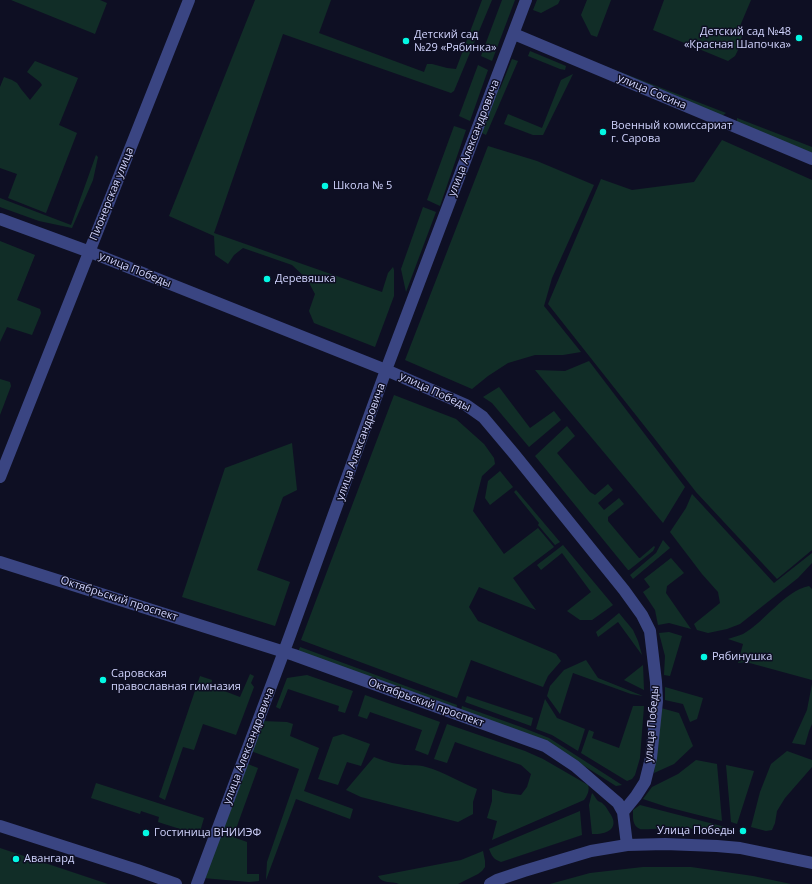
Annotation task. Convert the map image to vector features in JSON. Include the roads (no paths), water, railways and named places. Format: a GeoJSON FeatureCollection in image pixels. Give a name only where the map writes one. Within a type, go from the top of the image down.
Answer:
{"type":"FeatureCollection","features":[{"type":"Feature","properties":{"kind":"street","name":"Пионерская улица"},"geometry":{"type":"LineString","coordinates":[[0,478],[189,0]]}},
{"type":"Feature","properties":{"kind":"street","name":"улица Александровича"},"geometry":{"type":"LineString","coordinates":[[197,884],[284,652],[386,370],[526,0]]}},
{"type":"Feature","properties":{"kind":"street","name":"улица Сосина"},"geometry":{"type":"LineString","coordinates":[[514,34],[812,158]]}},
{"type":"Feature","properties":{"kind":"street","name":"улица Победы"},"geometry":{"type":"LineString","coordinates":[[0,219],[90,252],[386,370],[466,405],[483,417],[620,585],[642,615],[650,631],[657,701],[651,758],[645,782],[623,812]]}},
{"type":"Feature","properties":{"kind":"street","name":"Октябрьский проспект"},"geometry":{"type":"LineString","coordinates":[[0,562],[284,652],[545,746],[580,771],[618,803],[623,812]]}},
{"type":"Feature","properties":{"kind":"street"},"geometry":{"type":"LineString","coordinates":[[623,812],[627,845]]}},
{"type":"Feature","properties":{"kind":"street"},"geometry":{"type":"LineString","coordinates":[[0,826],[176,884]]}},
{"type":"Feature","properties":{"kind":"street"},"geometry":{"type":"LineString","coordinates":[[490,884],[497,880],[524,871],[591,851],[627,845],[664,844],[740,848],[812,863]]}},
{"type":"Feature","properties":{"kind":"place","name":"Детский сад №48 «Красная Шапочка»"},"geometry":{"type":"Point","coordinates":[799,38]}},
{"type":"Feature","properties":{"kind":"place","name":"Детский сад №29 «Рябинка»"},"geometry":{"type":"Point","coordinates":[406,41]}},
{"type":"Feature","properties":{"kind":"place","name":"Военный комиссариат г. Сарова"},"geometry":{"type":"Point","coordinates":[603,132]}},
{"type":"Feature","properties":{"kind":"place","name":"Школа № 5"},"geometry":{"type":"Point","coordinates":[325,186]}},
{"type":"Feature","properties":{"kind":"place","name":"Деревяшка"},"geometry":{"type":"Point","coordinates":[267,279]}},
{"type":"Feature","properties":{"kind":"place","name":"Рябинушка"},"geometry":{"type":"Point","coordinates":[704,657]}},
{"type":"Feature","properties":{"kind":"place","name":"Саровская православная гимназия"},"geometry":{"type":"Point","coordinates":[103,680]}},
{"type":"Feature","properties":{"kind":"place","name":"Улица Победы"},"geometry":{"type":"Point","coordinates":[743,831]}},
{"type":"Feature","properties":{"kind":"place","name":"Гостиница ВНИИЭФ"},"geometry":{"type":"Point","coordinates":[146,833]}},
{"type":"Feature","properties":{"kind":"place","name":"Авангард"},"geometry":{"type":"Point","coordinates":[16,859]}}]}
